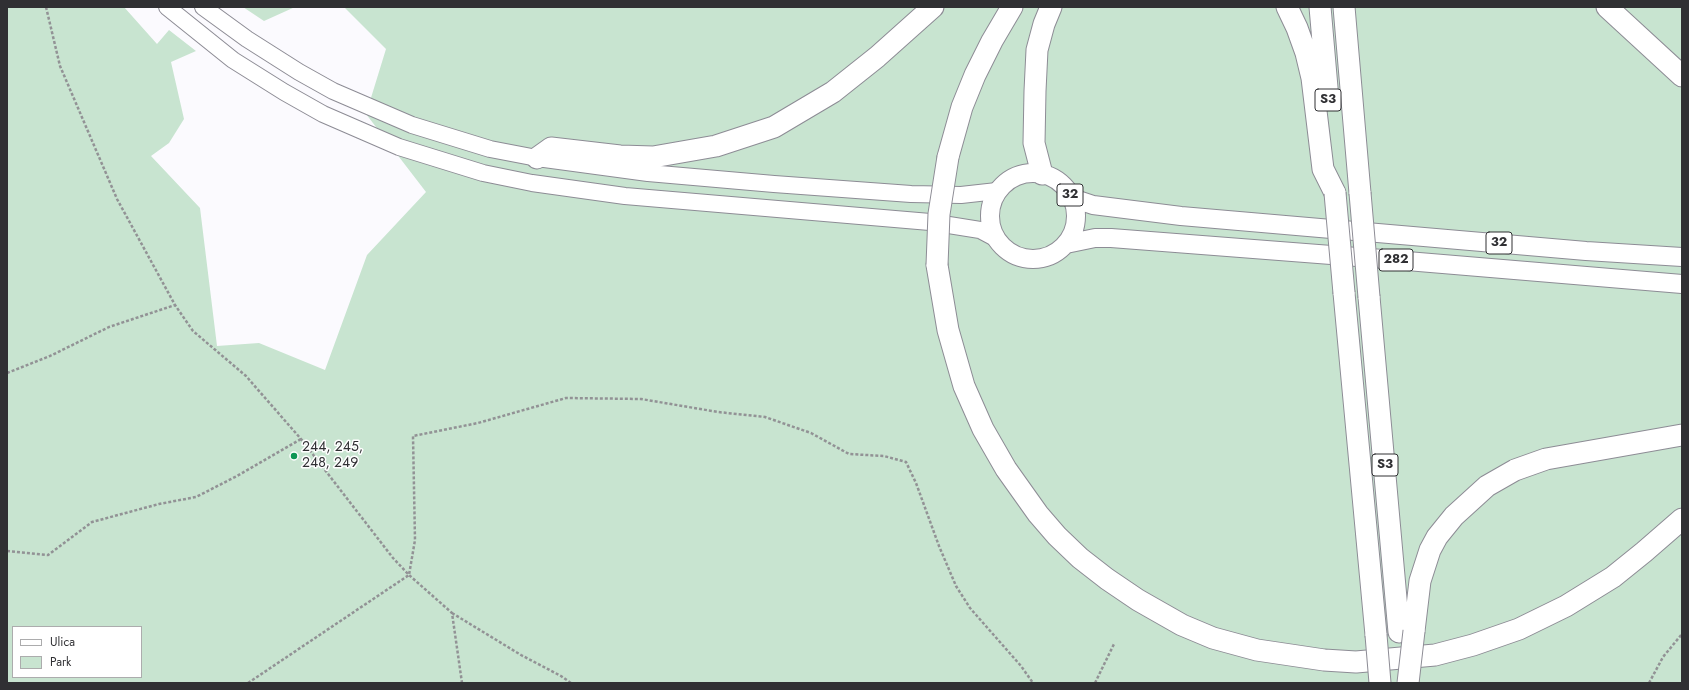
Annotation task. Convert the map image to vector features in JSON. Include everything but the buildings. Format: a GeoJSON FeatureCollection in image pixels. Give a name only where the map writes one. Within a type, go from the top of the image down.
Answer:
{"type":"FeatureCollection","features":[{"type":"Feature","properties":{"kind":"highway"},"geometry":{"type":"LineString","coordinates":[[537,158],[552,148],[620,156],[653,157],[716,146],[774,127],[833,92],[877,57],[933,7]]}},
{"type":"Feature","properties":{"kind":"highway"},"geometry":{"type":"LineString","coordinates":[[1012,7],[992,41],[975,75],[962,107],[948,157],[939,214],[937,265],[948,330],[964,386],[983,429],[1006,469],[1038,514],[1057,536],[1080,558],[1107,579],[1138,600],[1182,625],[1213,638],[1257,650],[1324,660],[1356,662],[1436,655],[1519,629],[1566,606],[1613,576],[1682,520]]}},
{"type":"Feature","properties":{"kind":"highway"},"geometry":{"type":"LineString","coordinates":[[1042,174],[1034,143],[1034,91],[1037,50],[1044,24],[1051,7]]}},
{"type":"Feature","properties":{"kind":"highway"},"geometry":{"type":"LineString","coordinates":[[1287,7],[1297,28],[1306,53],[1312,78],[1323,169],[1335,193]]}},
{"type":"Feature","properties":{"kind":"highway","name":"S3"},"geometry":{"type":"LineString","coordinates":[[1320,7],[1335,193],[1380,683]]}},
{"type":"Feature","properties":{"kind":"highway","name":"S3"},"geometry":{"type":"LineString","coordinates":[[1344,7],[1369,297],[1406,632],[1404,683]]}},
{"type":"Feature","properties":{"kind":"highway"},"geometry":{"type":"LineString","coordinates":[[1607,7],[1682,76]]}},
{"type":"Feature","properties":{"kind":"highway"},"geometry":{"type":"LineString","coordinates":[[1408,683],[1406,632],[1430,550],[1437,537],[1454,516],[1487,486],[1515,470],[1546,459],[1682,436]]}},
{"type":"Feature","properties":{"kind":"main road"},"geometry":{"type":"LineString","coordinates":[[167,7],[233,60],[284,92],[323,114],[399,147],[476,171],[532,183],[626,196],[930,222],[980,230],[995,238]]}},
{"type":"Feature","properties":{"kind":"main road"},"geometry":{"type":"LineString","coordinates":[[202,7],[246,39],[333,92],[412,125],[490,149],[537,158],[648,173],[782,185],[911,194],[961,195],[997,191]]}},
{"type":"Feature","properties":{"kind":"main road","name":"32"},"geometry":{"type":"LineString","coordinates":[[1029,173],[1042,174],[1055,179],[1065,187],[1072,198],[1076,212],[1075,227],[1066,244],[1059,251],[1040,259],[1029,259],[1009,253],[995,238],[989,219],[990,209],[997,191],[1006,182],[1017,176],[1029,173]]}},
{"type":"Feature","properties":{"kind":"main road","name":"32"},"geometry":{"type":"LineString","coordinates":[[1072,198],[1094,205],[1181,216],[1586,251],[1682,257]]}},
{"type":"Feature","properties":{"kind":"main road","name":"282"},"geometry":{"type":"LineString","coordinates":[[1066,244],[1095,238],[1111,238],[1682,284]]}},
{"type":"Feature","properties":{"kind":"path"},"geometry":{"type":"LineString","coordinates":[[46,7],[60,66],[117,199],[175,305],[193,331],[246,376],[300,440],[393,558],[409,575],[452,613],[521,655],[561,676],[571,683]]}},
{"type":"Feature","properties":{"kind":"path"},"geometry":{"type":"LineString","coordinates":[[7,373],[50,356],[109,327],[175,305]]}},
{"type":"Feature","properties":{"kind":"path"},"geometry":{"type":"LineString","coordinates":[[248,683],[409,575],[415,540],[413,436],[478,423],[566,398],[640,399],[718,412],[765,417],[811,433],[850,454],[884,456],[906,462],[916,483],[939,546],[956,586],[970,608],[1021,666],[1033,683]]}},
{"type":"Feature","properties":{"kind":"path"},"geometry":{"type":"LineString","coordinates":[[7,551],[48,556],[92,522],[159,504],[196,497],[237,476],[300,440]]}},
{"type":"Feature","properties":{"kind":"path"},"geometry":{"type":"LineString","coordinates":[[452,613],[462,683]]}},
{"type":"Feature","properties":{"kind":"path"},"geometry":{"type":"LineString","coordinates":[[1649,683],[1663,657],[1682,634]]}},
{"type":"Feature","properties":{"kind":"path"},"geometry":{"type":"LineString","coordinates":[[1095,683],[1114,644]]}},
{"type":"Feature","properties":{"kind":"green space"},"geometry":{"type":"Polygon","coordinates":[[[7,7],[124,7],[157,44],[169,30],[196,51],[171,62],[184,119],[169,143],[151,156],[200,208],[217,346],[259,343],[325,370],[367,255],[426,192],[366,114],[386,49],[344,7],[1682,7],[1682,683],[7,683],[7,7]]]}},
{"type":"Feature","properties":{"kind":"green space"},"geometry":{"type":"Polygon","coordinates":[[[243,7],[295,7],[264,21],[243,7]]]}},
{"type":"Feature","properties":{"kind":"place","name":"244, 245, 248, 249"},"geometry":{"type":"Point","coordinates":[294,456]}}]}
